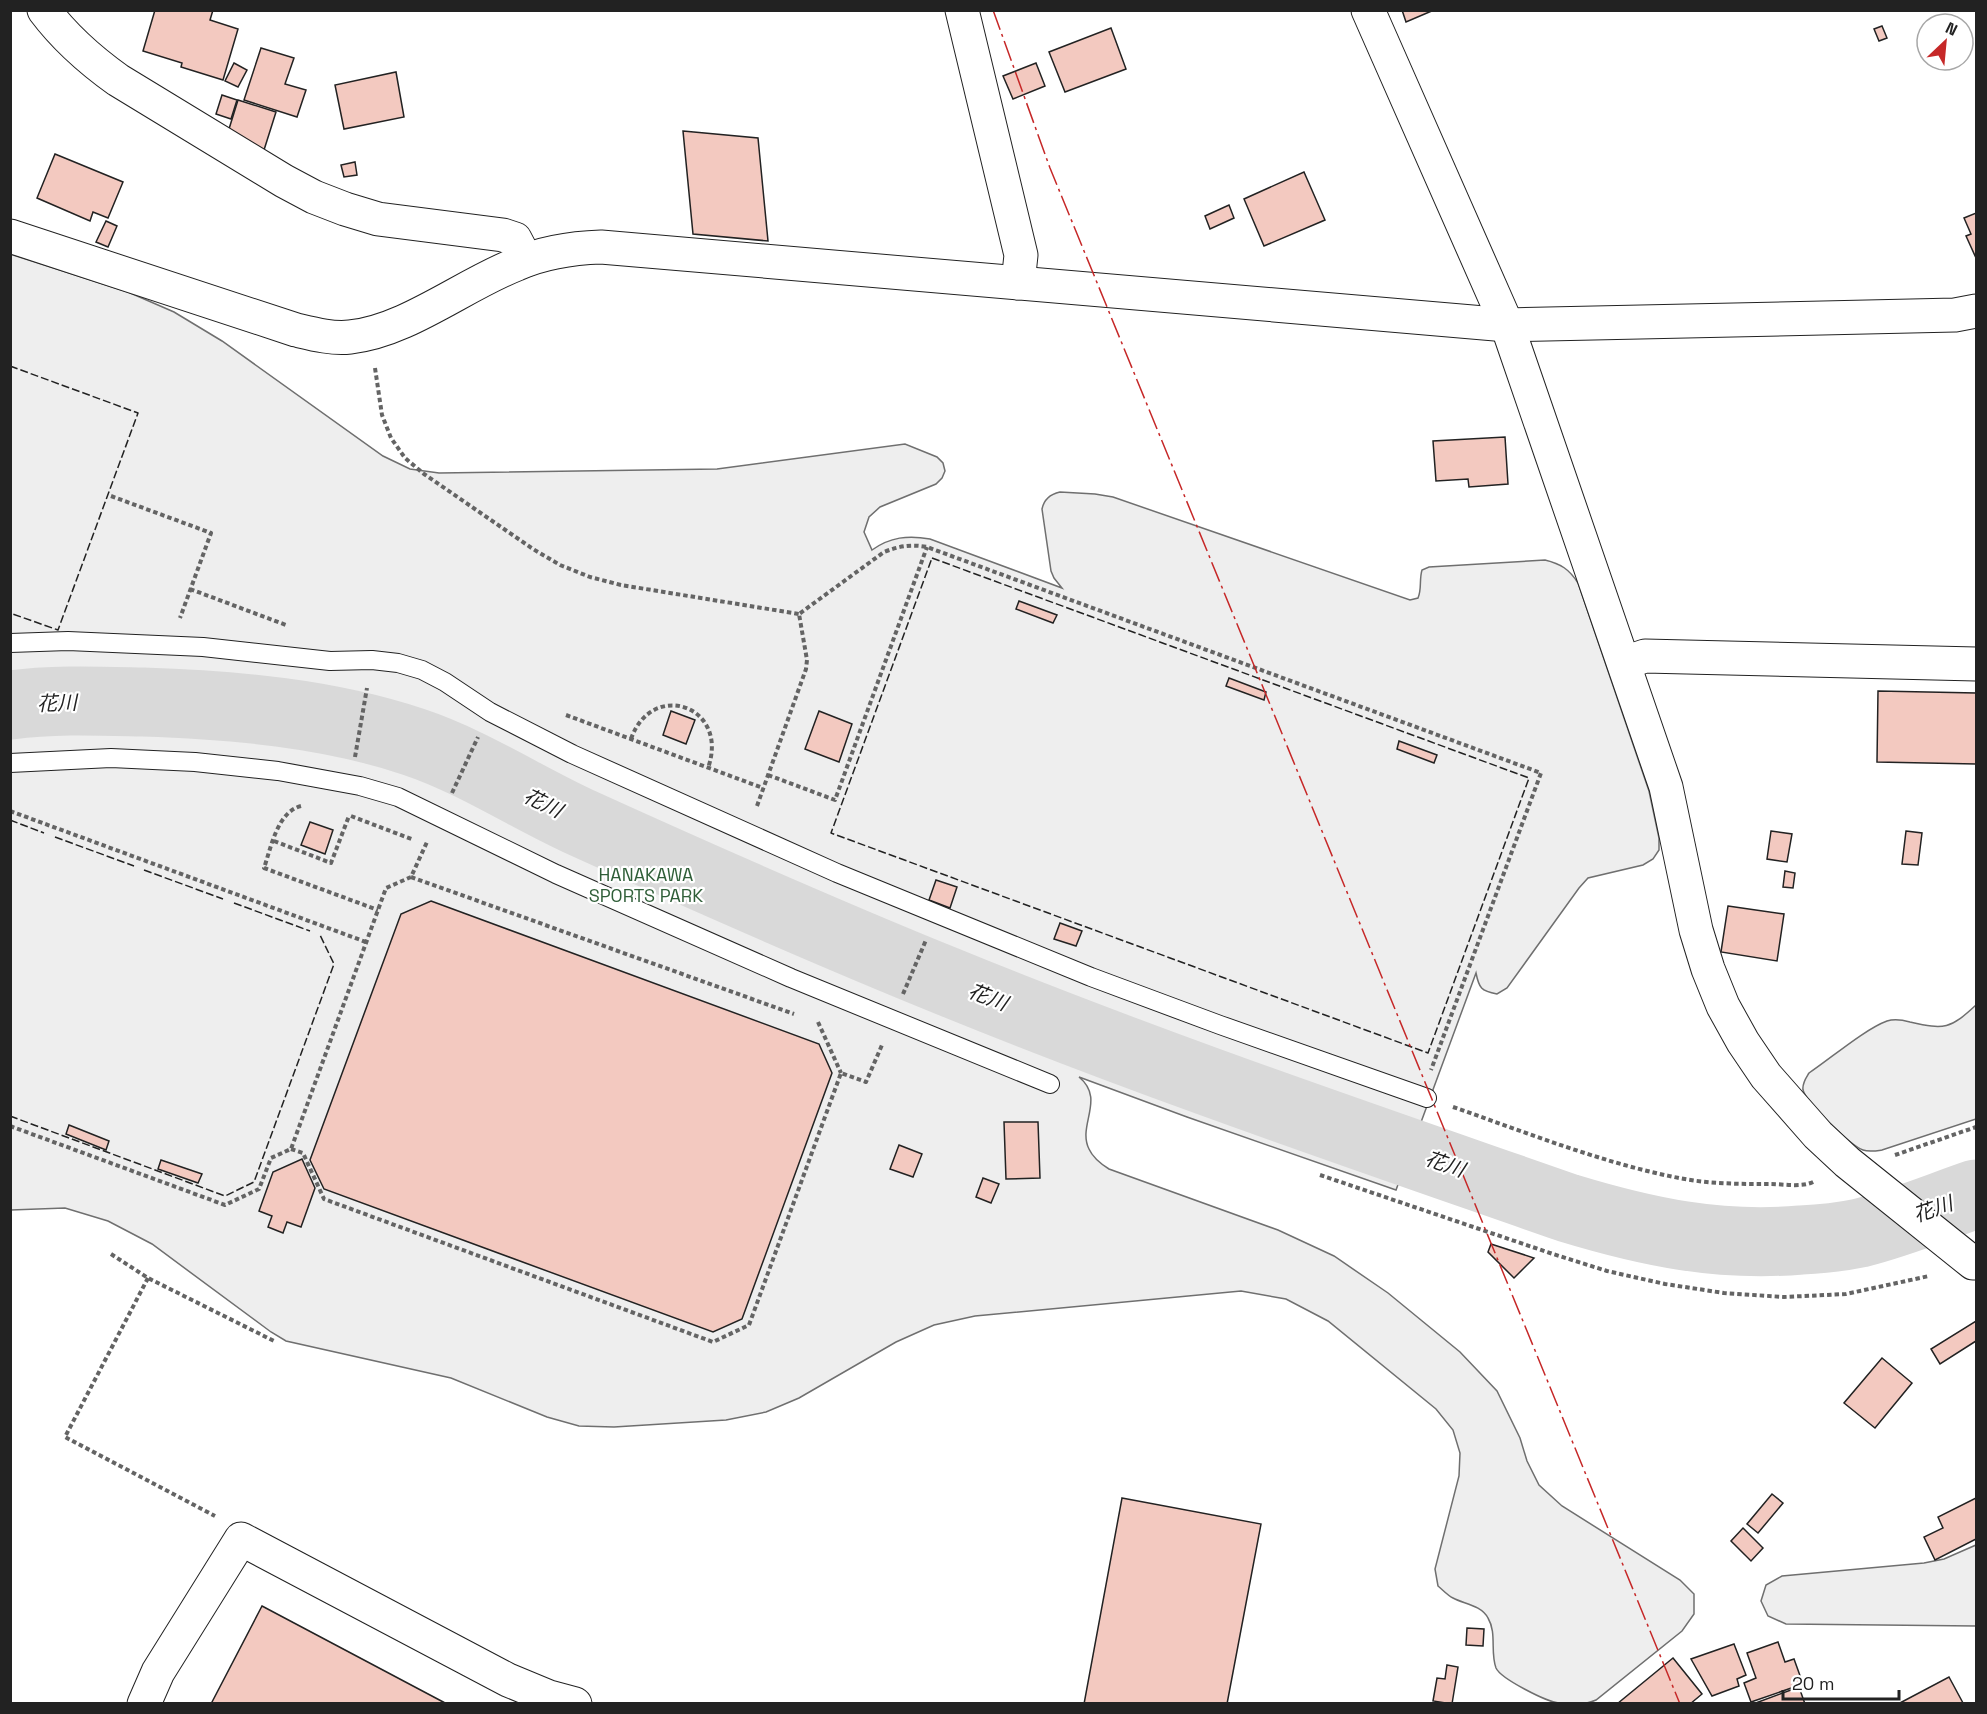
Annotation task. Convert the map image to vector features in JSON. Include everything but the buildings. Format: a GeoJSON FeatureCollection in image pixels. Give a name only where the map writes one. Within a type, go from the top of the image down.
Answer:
{"type":"FeatureCollection","features":[{"type":"Feature","properties":{"kind":"street"},"geometry":{"type":"LineString","coordinates":[[44,10],[73,45],[94,64],[284,181],[314,197],[378,219],[503,235],[515,239],[526,260]]}},
{"type":"Feature","properties":{"kind":"street"},"geometry":{"type":"LineString","coordinates":[[962,10],[1021,255],[1018,283]]}},
{"type":"Feature","properties":{"kind":"street"},"geometry":{"type":"LineString","coordinates":[[1368,10],[1507,325],[1666,787],[1696,930],[1723,1006],[1743,1042],[1766,1076],[1791,1106],[1858,1171],[1966,1256]]}},
{"type":"Feature","properties":{"kind":"street"},"geometry":{"type":"LineString","coordinates":[[10,236],[296,330],[322,336],[347,337],[368,334],[398,323],[526,260],[571,248],[601,247],[1507,325],[1955,315],[1977,311]]}},
{"type":"Feature","properties":{"kind":"street"},"geometry":{"type":"LineString","coordinates":[[1624,663],[1645,656],[1977,664]]}},
{"type":"Feature","properties":{"kind":"street"},"geometry":{"type":"LineString","coordinates":[[144,1704],[158,1672],[241,1539],[508,1680],[549,1697],[574,1704]]}},
{"type":"Feature","properties":{"kind":"lane"},"geometry":{"type":"LineString","coordinates":[[10,643],[68,641],[202,646],[330,661],[372,660],[398,663],[422,670],[445,682],[490,712],[604,769],[964,926],[1220,1025],[1424,1097]]}},
{"type":"Feature","properties":{"kind":"lane"},"geometry":{"type":"LineString","coordinates":[[10,763],[111,758],[195,762],[278,771],[360,786],[399,797],[556,874],[770,969],[1050,1084]]}},
{"type":"Feature","properties":{"kind":"path"},"geometry":{"type":"LineString","coordinates":[[368,334],[382,415],[391,438],[405,458],[424,474],[533,549],[560,565],[590,577],[621,585],[799,614],[884,552],[913,545],[927,547],[1540,773],[1424,1097],[1633,1168],[1682,1178],[1730,1184],[1812,1183],[1820,1177],[1858,1171],[1874,1162],[1977,1127]]}},
{"type":"Feature","properties":{"kind":"path"},"geometry":{"type":"LineString","coordinates":[[111,496],[211,533],[175,631],[174,646]]}},
{"type":"Feature","properties":{"kind":"path"},"geometry":{"type":"LineString","coordinates":[[768,775],[835,800],[927,547]]}},
{"type":"Feature","properties":{"kind":"path"},"geometry":{"type":"LineString","coordinates":[[190,589],[287,625]]}},
{"type":"Feature","properties":{"kind":"path"},"geometry":{"type":"LineString","coordinates":[[746,832],[806,669],[807,660],[799,614]]}},
{"type":"Feature","properties":{"kind":"path"},"geometry":{"type":"LineString","coordinates":[[354,759],[368,685]]}},
{"type":"Feature","properties":{"kind":"path"},"geometry":{"type":"LineString","coordinates":[[631,739],[636,725],[651,711],[672,705],[686,708],[699,716],[711,733],[713,754],[708,768]]}},
{"type":"Feature","properties":{"kind":"path"},"geometry":{"type":"LineString","coordinates":[[538,737],[552,710],[763,788]]}},
{"type":"Feature","properties":{"kind":"path"},"geometry":{"type":"LineString","coordinates":[[447,803],[480,735]]}},
{"type":"Feature","properties":{"kind":"path"},"geometry":{"type":"LineString","coordinates":[[308,804],[296,807],[280,824],[264,868],[378,910]]}},
{"type":"Feature","properties":{"kind":"path"},"geometry":{"type":"LineString","coordinates":[[10,811],[366,942]]}},
{"type":"Feature","properties":{"kind":"path"},"geometry":{"type":"LineString","coordinates":[[339,812],[426,845]]}},
{"type":"Feature","properties":{"kind":"path"},"geometry":{"type":"LineString","coordinates":[[274,841],[331,863],[349,816]]}},
{"type":"Feature","properties":{"kind":"path"},"geometry":{"type":"LineString","coordinates":[[291,1149],[386,888],[411,877],[422,853]]}},
{"type":"Feature","properties":{"kind":"path"},"geometry":{"type":"LineString","coordinates":[[411,877],[796,1015]]}},
{"type":"Feature","properties":{"kind":"path"},"geometry":{"type":"LineString","coordinates":[[902,998],[927,938]]}},
{"type":"Feature","properties":{"kind":"path"},"geometry":{"type":"LineString","coordinates":[[807,1018],[818,1023],[842,1073],[866,1082]]}},
{"type":"Feature","properties":{"kind":"path"},"geometry":{"type":"LineString","coordinates":[[10,1126],[225,1205],[259,1189],[271,1158],[291,1149],[303,1153],[324,1198],[713,1342],[749,1325],[842,1073]]}},
{"type":"Feature","properties":{"kind":"path"},"geometry":{"type":"LineString","coordinates":[[1320,1174],[1606,1271],[1677,1286],[1724,1293],[1784,1297],[1846,1294],[1933,1276]]}},
{"type":"Feature","properties":{"kind":"path"},"geometry":{"type":"LineString","coordinates":[[111,1254],[148,1278],[274,1341]]}},
{"type":"Feature","properties":{"kind":"path"},"geometry":{"type":"LineString","coordinates":[[148,1278],[65,1437],[222,1520]]}},
{"type":"Feature","properties":{"kind":"green space","name":"HANAKAWA SPORTS PARK"},"geometry":{"type":"Polygon","coordinates":[[[10,254],[128,292],[174,312],[222,341],[383,456],[410,469],[439,473],[717,469],[905,444],[937,457],[943,463],[945,471],[936,484],[880,507],[869,517],[864,532],[872,550],[886,542],[900,538],[930,539],[1062,588],[1051,571],[1042,509],[1048,497],[1060,492],[1113,497],[1410,600],[1418,598],[1422,570],[1429,567],[1545,560],[1560,565],[1568,571],[1578,583],[1649,791],[1659,838],[1659,850],[1653,859],[1643,865],[1588,878],[1507,988],[1497,994],[1487,992],[1480,985],[1476,973],[1396,1190],[1079,1077],[1087,1085],[1091,1103],[1086,1140],[1095,1158],[1103,1165],[1278,1230],[1334,1256],[1388,1293],[1460,1352],[1497,1391],[1520,1438],[1527,1461],[1539,1485],[1562,1506],[1680,1580],[1694,1594],[1694,1614],[1682,1631],[1596,1700],[1587,1703],[1553,1702],[1525,1689],[1500,1673],[1494,1662],[1492,1630],[1488,1618],[1481,1610],[1451,1597],[1438,1586],[1435,1569],[1459,1476],[1460,1453],[1453,1430],[1436,1409],[1328,1321],[1286,1299],[1241,1291],[975,1316],[934,1325],[896,1342],[799,1398],[766,1412],[726,1420],[614,1427],[579,1426],[547,1417],[451,1378],[286,1341],[152,1244],[108,1221],[65,1208],[11,1210],[10,254]]]}},
{"type":"Feature","properties":{"kind":"green space"},"geometry":{"type":"Polygon","coordinates":[[[1976,1005],[1976,1119],[1882,1150],[1868,1151],[1857,1147],[1840,1132],[1806,1096],[1803,1085],[1809,1073],[1878,1025],[1895,1020],[1946,1026],[1960,1019],[1976,1005]]]}},
{"type":"Feature","properties":{"kind":"green space"},"geometry":{"type":"Polygon","coordinates":[[[1976,1545],[1976,1626],[1786,1624],[1768,1616],[1761,1601],[1766,1585],[1782,1576],[1924,1563],[1944,1559],[1976,1545]]]}},
{"type":"Feature","properties":{"kind":"shaded area"},"geometry":{"type":"Polygon","coordinates":[[[276,691],[287,705],[284,727],[273,741],[222,716],[223,698],[276,691]]]}},
{"type":"Feature","properties":{"kind":"shaded area"},"geometry":{"type":"Polygon","coordinates":[[[1269,1097],[1352,1100],[1351,1123],[1347,1136],[1333,1155],[1265,1111],[1269,1097]]]}},
{"type":"Feature","properties":{"kind":"waterway","name":"花川"},"geometry":{"type":"LineString","coordinates":[[10,705],[94,701],[177,703],[246,708],[314,717],[414,742],[477,769],[578,821],[715,882],[852,942],[1021,1011],[1333,1126],[1568,1208],[1626,1224],[1683,1236],[1712,1239],[1770,1242],[1816,1239],[1875,1229],[1976,1194]]}},
{"type":"Feature","properties":{"kind":"fence"},"geometry":{"type":"LineString","coordinates":[[10,366],[138,413],[58,630],[10,613]]}},
{"type":"Feature","properties":{"kind":"fence"},"geometry":{"type":"LineString","coordinates":[[932,558],[1529,778],[1428,1053],[831,833],[932,558]]}},
{"type":"Feature","properties":{"kind":"fence"},"geometry":{"type":"LineString","coordinates":[[10,820],[44,833]]}},
{"type":"Feature","properties":{"kind":"fence"},"geometry":{"type":"LineString","coordinates":[[55,837],[134,866]]}},
{"type":"Feature","properties":{"kind":"fence"},"geometry":{"type":"LineString","coordinates":[[144,870],[223,899]]}},
{"type":"Feature","properties":{"kind":"fence"},"geometry":{"type":"LineString","coordinates":[[234,903],[310,931]]}},
{"type":"Feature","properties":{"kind":"fence"},"geometry":{"type":"LineString","coordinates":[[10,1116],[225,1196],[254,1182],[334,964],[320,935]]}},
{"type":"Feature","properties":{"kind":"power"},"geometry":{"type":"LineString","coordinates":[[993,10],[1050,168],[1680,1704]]}}]}
